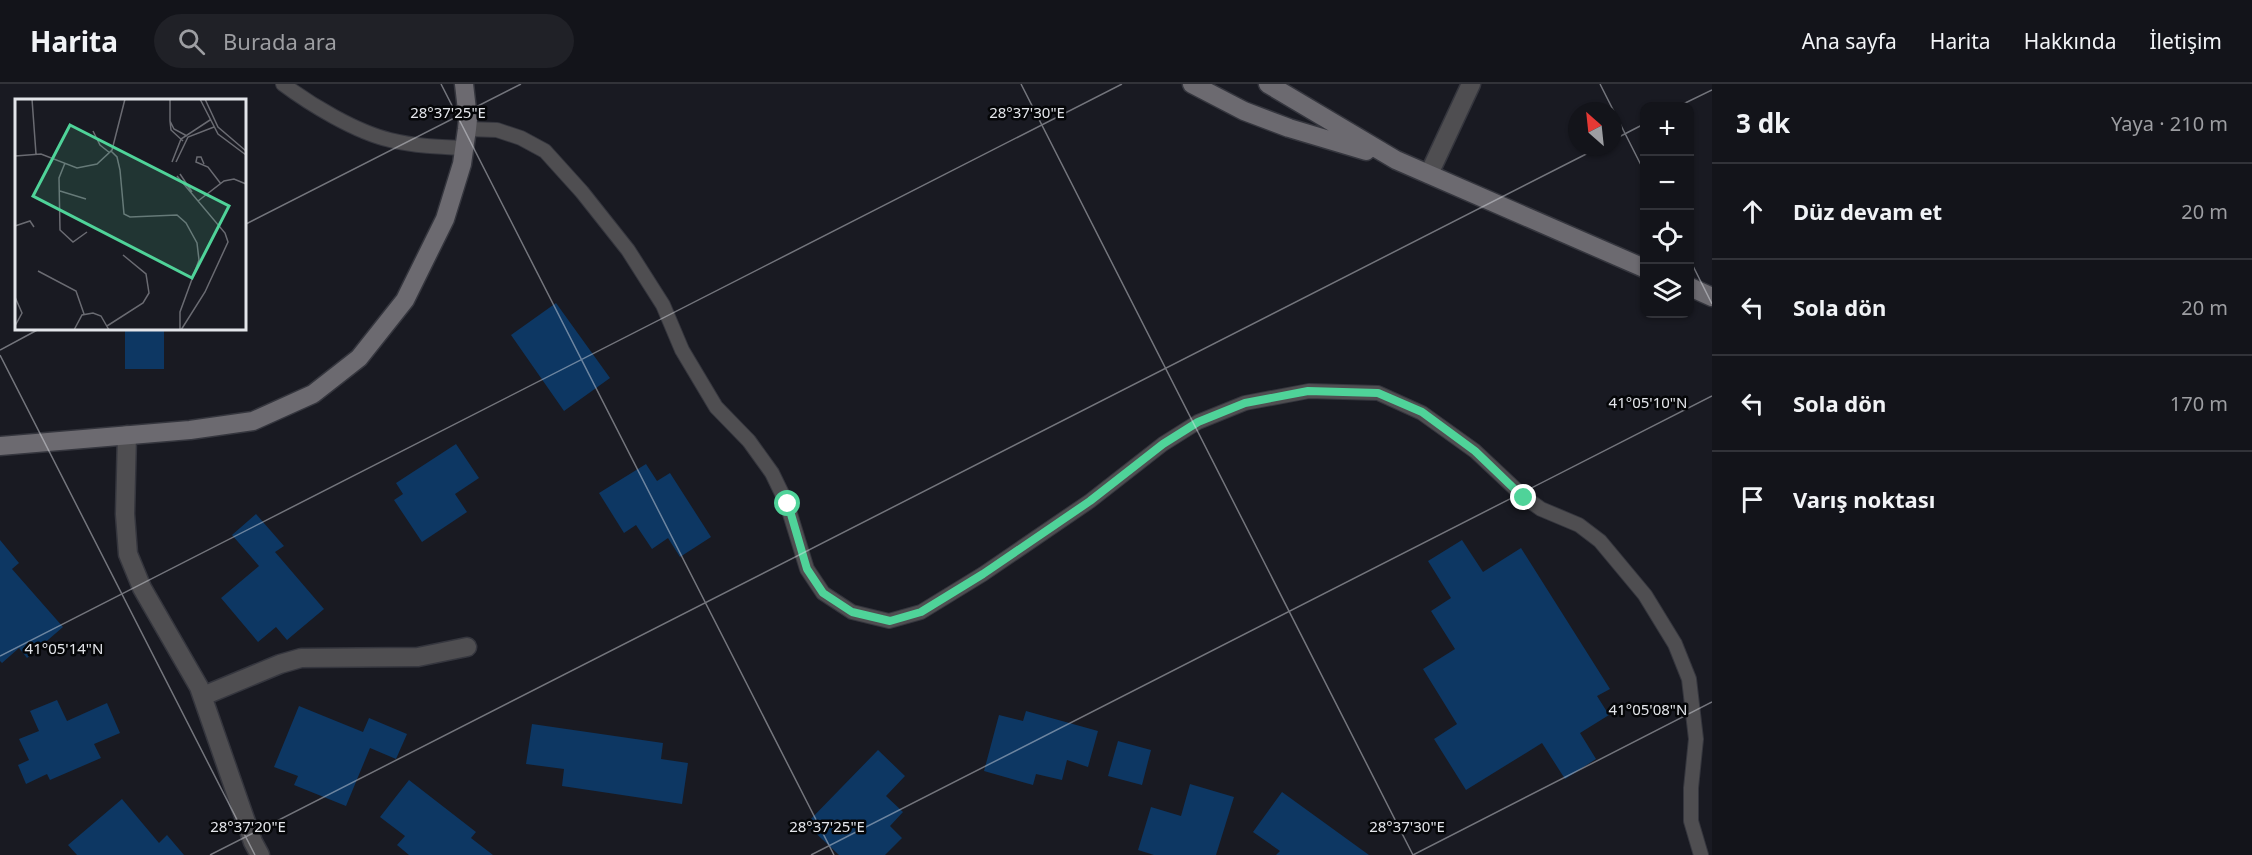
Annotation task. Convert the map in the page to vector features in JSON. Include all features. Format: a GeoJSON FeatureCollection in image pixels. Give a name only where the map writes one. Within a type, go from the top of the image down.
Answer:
{"type":"FeatureCollection","features":[{"type":"Feature","properties":{"kind":"street"},"geometry":{"type":"LineString","coordinates":[[0,446],[190,430],[253,421],[313,394],[359,358],[405,300],[445,219],[462,164],[467,129],[464,84]]}},
{"type":"Feature","properties":{"kind":"street"},"geometry":{"type":"LineString","coordinates":[[1192,84],[1244,111],[1289,128],[1396,160],[1640,266]]}},
{"type":"Feature","properties":{"kind":"street"},"geometry":{"type":"LineString","coordinates":[[1268,84],[1396,160]]}},
{"type":"Feature","properties":{"kind":"street"},"geometry":{"type":"LineString","coordinates":[[1429,174],[1471,84]]}},
{"type":"Feature","properties":{"kind":"street"},"geometry":{"type":"LineString","coordinates":[[1694,289],[1712,297]]}},
{"type":"Feature","properties":{"kind":"street"},"geometry":{"type":"LineString","coordinates":[[127,435],[125,514],[128,554],[142,588],[203,696],[253,842],[260,855]]}},
{"type":"Feature","properties":{"kind":"street"},"geometry":{"type":"LineString","coordinates":[[203,696],[280,664],[301,658],[418,657],[467,647]]}},
{"type":"Feature","properties":{"kind":"lane"},"geometry":{"type":"LineString","coordinates":[[283,84],[350,126],[389,140],[429,147],[464,148]]}},
{"type":"Feature","properties":{"kind":"lane"},"geometry":{"type":"LineString","coordinates":[[467,129],[496,130],[521,138],[545,151],[628,250],[663,305],[682,350],[716,407],[749,441],[772,473],[788,504],[807,569],[823,593],[852,612],[890,621],[921,612],[983,574],[1090,501],[1163,444],[1198,422],[1245,403],[1308,391],[1378,393],[1422,412],[1475,451],[1524,498],[1541,509],[1578,525],[1600,541],[1645,594],[1675,644],[1689,679],[1696,739],[1691,788],[1691,820],[1701,855]]}},
{"type":"Feature","properties":{"kind":"building"},"geometry":{"type":"Polygon","coordinates":[[[556,303],[610,378],[564,411],[511,335],[556,303]]]}},
{"type":"Feature","properties":{"kind":"building"},"geometry":{"type":"Polygon","coordinates":[[[125,330],[164,330],[164,369],[125,369],[125,330]]]}},
{"type":"Feature","properties":{"kind":"building"},"geometry":{"type":"Polygon","coordinates":[[[456,444],[479,478],[455,494],[467,512],[422,542],[394,500],[403,494],[396,483],[456,444]]]}},
{"type":"Feature","properties":{"kind":"building"},"geometry":{"type":"Polygon","coordinates":[[[646,464],[657,481],[670,473],[711,537],[680,557],[668,538],[652,549],[636,525],[624,533],[599,493],[646,464]]]}},
{"type":"Feature","properties":{"kind":"building"},"geometry":{"type":"Polygon","coordinates":[[[256,514],[284,546],[275,552],[324,609],[287,640],[276,627],[258,642],[221,598],[259,566],[232,535],[256,514]]]}},
{"type":"Feature","properties":{"kind":"building"},"geometry":{"type":"Polygon","coordinates":[[[0,540],[19,563],[12,569],[63,627],[27,658],[19,648],[2,663],[0,661],[0,540]]]}},
{"type":"Feature","properties":{"kind":"building"},"geometry":{"type":"Polygon","coordinates":[[[1462,540],[1483,572],[1521,548],[1610,689],[1597,696],[1609,715],[1580,733],[1596,759],[1565,779],[1542,743],[1466,790],[1434,739],[1457,724],[1423,669],[1455,649],[1431,611],[1451,598],[1428,561],[1462,540]]]}},
{"type":"Feature","properties":{"kind":"building"},"geometry":{"type":"Polygon","coordinates":[[[57,700],[67,721],[107,703],[120,733],[94,744],[101,758],[50,780],[47,774],[26,784],[18,765],[29,760],[19,739],[39,731],[30,711],[57,700]]]}},
{"type":"Feature","properties":{"kind":"building"},"geometry":{"type":"Polygon","coordinates":[[[299,706],[363,732],[369,718],[407,734],[396,759],[370,748],[346,806],[294,785],[298,776],[274,767],[299,706]]]}},
{"type":"Feature","properties":{"kind":"building"},"geometry":{"type":"Polygon","coordinates":[[[1026,711],[1098,731],[1088,767],[1067,760],[1062,780],[1036,774],[1033,785],[984,771],[999,715],[1023,721],[1026,711]]]}},
{"type":"Feature","properties":{"kind":"building"},"geometry":{"type":"Polygon","coordinates":[[[532,724],[663,743],[661,759],[688,763],[682,804],[562,786],[564,769],[526,764],[532,724]]]}},
{"type":"Feature","properties":{"kind":"building"},"geometry":{"type":"Polygon","coordinates":[[[1118,741],[1151,750],[1142,785],[1108,776],[1118,741]]]}},
{"type":"Feature","properties":{"kind":"building"},"geometry":{"type":"Polygon","coordinates":[[[878,750],[905,776],[886,796],[903,812],[890,826],[902,838],[885,855],[839,855],[806,824],[878,750]]]}},
{"type":"Feature","properties":{"kind":"building"},"geometry":{"type":"Polygon","coordinates":[[[409,780],[476,832],[471,838],[493,855],[409,855],[397,845],[405,836],[380,817],[409,780]]]}},
{"type":"Feature","properties":{"kind":"building"},"geometry":{"type":"Polygon","coordinates":[[[1190,784],[1234,797],[1216,855],[1154,855],[1138,850],[1151,807],[1181,816],[1190,784]]]}},
{"type":"Feature","properties":{"kind":"building"},"geometry":{"type":"Polygon","coordinates":[[[1282,792],[1369,855],[1276,855],[1280,851],[1253,832],[1282,792]]]}},
{"type":"Feature","properties":{"kind":"building"},"geometry":{"type":"Polygon","coordinates":[[[122,799],[159,843],[167,835],[184,855],[77,855],[68,845],[122,799]]]}},
{"type":"Feature","properties":{"kind":"route"},"geometry":{"type":"LineString","coordinates":[[788,504],[807,569],[823,593],[852,612],[890,621],[921,612],[983,574],[1090,501],[1163,444],[1198,422],[1245,403],[1308,391],[1378,393],[1422,412],[1475,451],[1524,498]]}}]}
